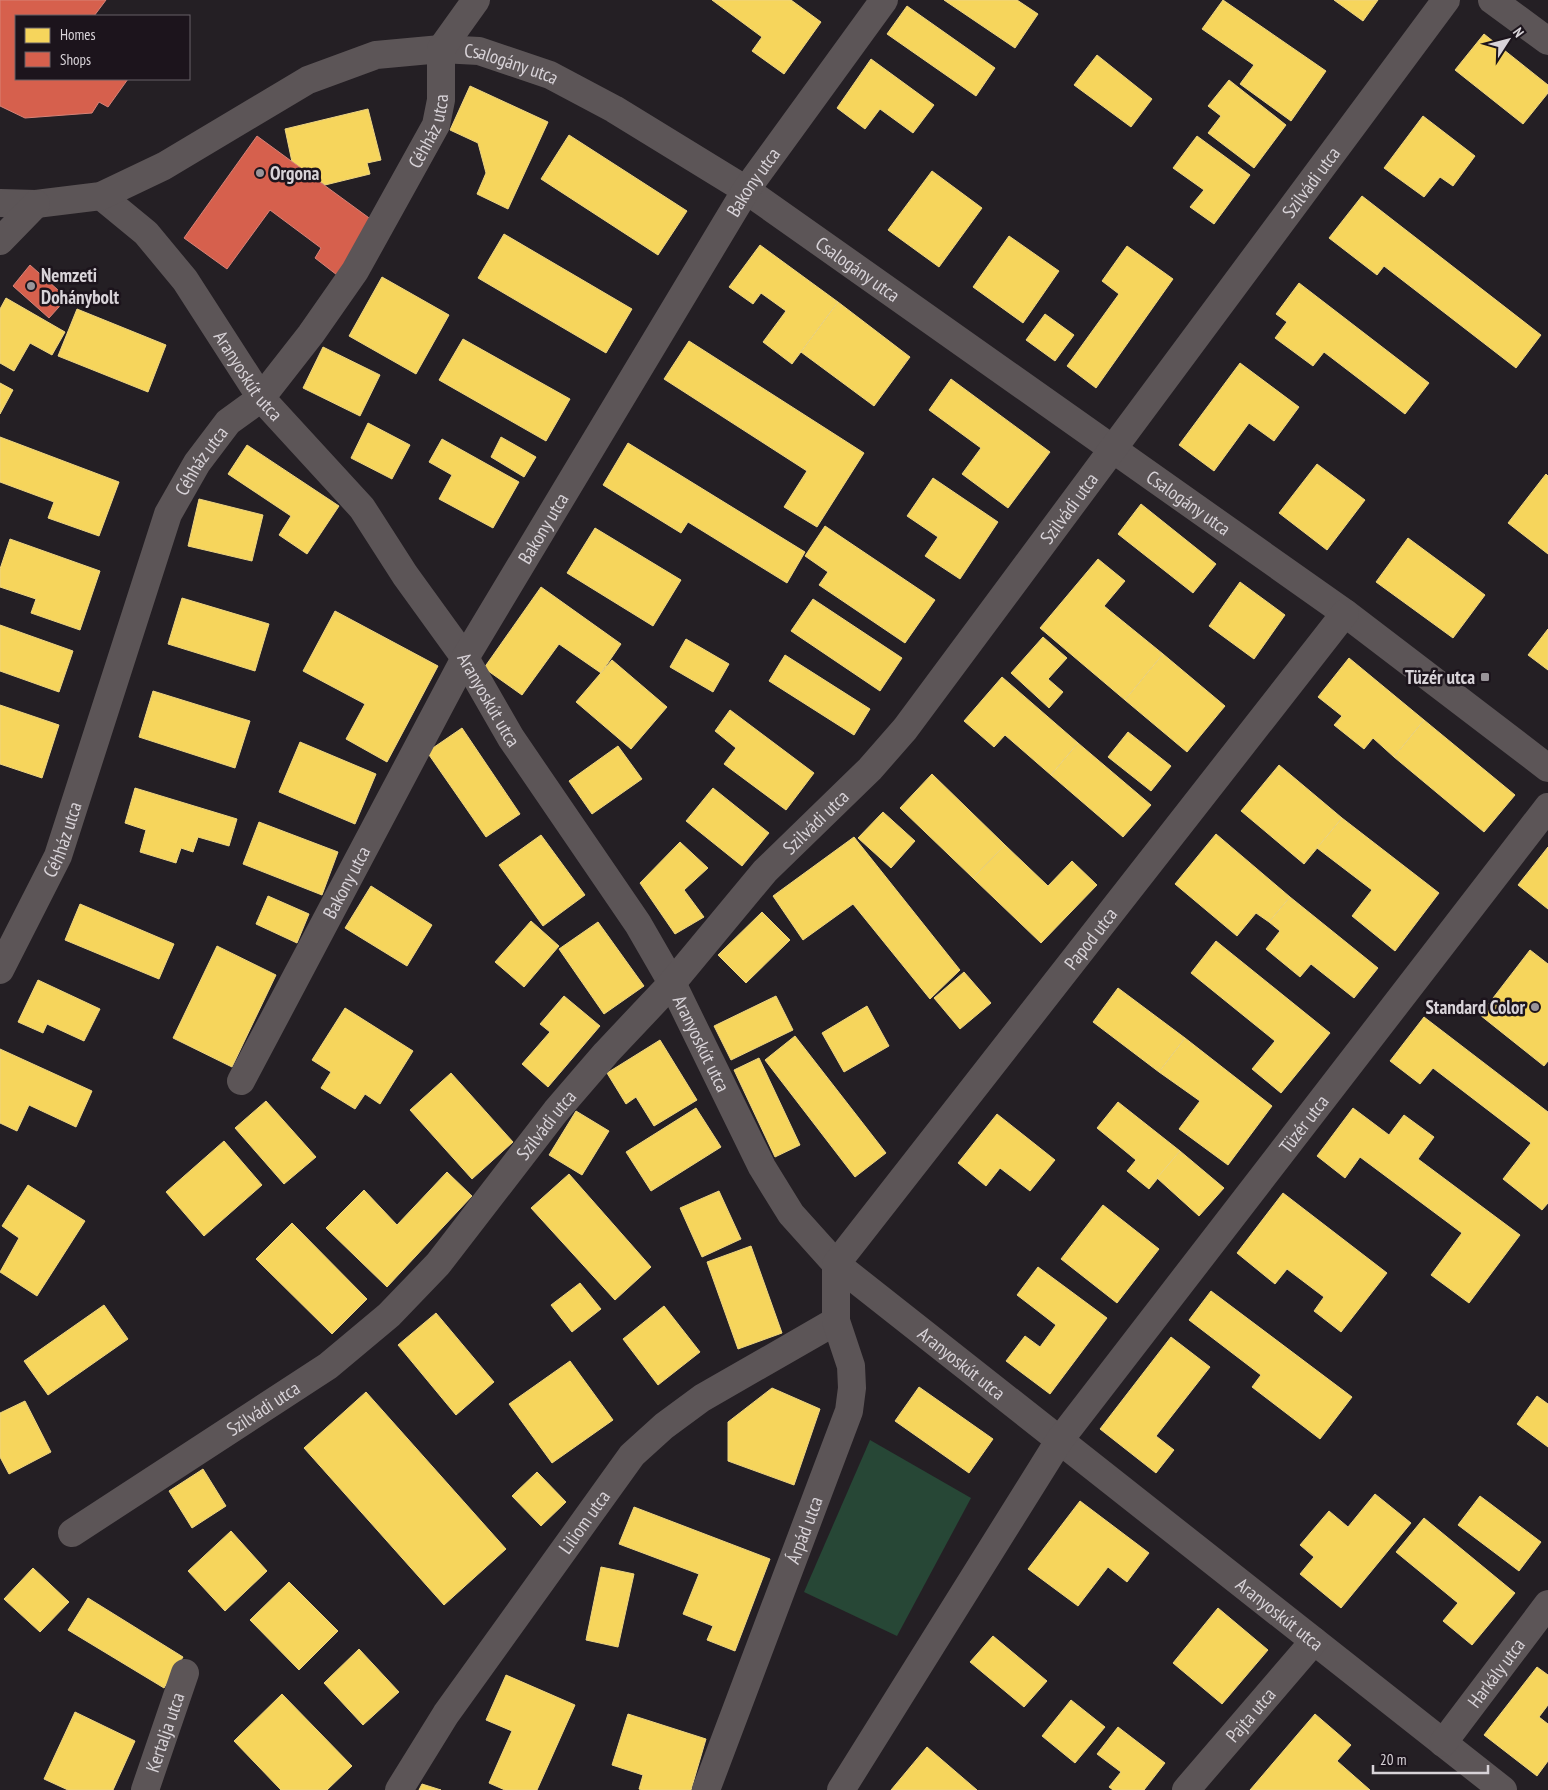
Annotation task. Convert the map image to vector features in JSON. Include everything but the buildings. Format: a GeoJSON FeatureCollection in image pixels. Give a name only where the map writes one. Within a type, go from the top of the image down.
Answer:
{"type":"FeatureCollection","features":[{"type":"Feature","properties":{"kind":"street"},"geometry":{"type":"LineString","coordinates":[[441,49],[476,0]]}},
{"type":"Feature","properties":{"kind":"street","name":"Bakony utca"},"geometry":{"type":"LineString","coordinates":[[241,1081],[465,658],[746,190],[884,0]]}},
{"type":"Feature","properties":{"kind":"street","name":"Szilvádi utca"},"geometry":{"type":"LineString","coordinates":[[72,1533],[328,1366],[389,1315],[438,1264],[556,1111],[606,1053],[672,983],[765,871],[863,775],[905,729],[1446,0]]}},
{"type":"Feature","properties":{"kind":"street"},"geometry":{"type":"LineString","coordinates":[[1492,0],[1548,41]]}},
{"type":"Feature","properties":{"kind":"street","name":"Csalogány utca"},"geometry":{"type":"LineString","coordinates":[[101,196],[164,166],[308,80],[376,55],[441,49],[479,51],[550,75],[614,109],[746,190],[1345,613],[1548,768]]}},
{"type":"Feature","properties":{"kind":"street","name":"Céhház utca"},"geometry":{"type":"LineString","coordinates":[[0,970],[58,856],[168,514],[197,463],[228,422],[260,398],[311,334],[354,271],[436,125],[442,100],[441,49]]}},
{"type":"Feature","properties":{"kind":"street"},"geometry":{"type":"LineString","coordinates":[[0,203],[36,204],[101,196]]}},
{"type":"Feature","properties":{"kind":"street","name":"Aranyoskút utca"},"geometry":{"type":"LineString","coordinates":[[101,196],[146,233],[185,280],[260,398],[362,508],[405,575],[465,658],[512,738],[629,909],[672,983],[762,1167],[791,1214],[836,1264],[1503,1790]]}},
{"type":"Feature","properties":{"kind":"street"},"geometry":{"type":"LineString","coordinates":[[0,241],[36,204]]}},
{"type":"Feature","properties":{"kind":"street","name":"Papod utca"},"geometry":{"type":"LineString","coordinates":[[836,1264],[1345,613]]}},
{"type":"Feature","properties":{"kind":"street","name":"Tüzér utca"},"geometry":{"type":"LineString","coordinates":[[1059,1441],[1548,806]]}},
{"type":"Feature","properties":{"kind":"street","name":"Árpád utca"},"geometry":{"type":"LineString","coordinates":[[706,1790],[849,1411],[852,1388],[850,1366],[836,1321],[836,1264]]}},
{"type":"Feature","properties":{"kind":"street","name":"Liliom utca"},"geometry":{"type":"LineString","coordinates":[[399,1790],[446,1714],[632,1455],[664,1426],[702,1398],[836,1321]]}},
{"type":"Feature","properties":{"kind":"street"},"geometry":{"type":"LineString","coordinates":[[841,1790],[1059,1441]]}},
{"type":"Feature","properties":{"kind":"street","name":"Harkály utca"},"geometry":{"type":"LineString","coordinates":[[1443,1743],[1548,1604]]}},
{"type":"Feature","properties":{"kind":"street","name":"Pajta utca"},"geometry":{"type":"LineString","coordinates":[[1186,1790],[1314,1641]]}},
{"type":"Feature","properties":{"kind":"street","name":"Kertalja utca"},"geometry":{"type":"LineString","coordinates":[[145,1790],[186,1673]]}},
{"type":"Feature","properties":{"kind":"green space"},"geometry":{"type":"Polygon","coordinates":[[[870,1440],[971,1498],[897,1636],[804,1592],[870,1440]]]}},
{"type":"Feature","properties":{"kind":"place","name":"Orgona"},"geometry":{"type":"Point","coordinates":[260,173]}},
{"type":"Feature","properties":{"kind":"place","name":"Nemzeti Dohánybolt"},"geometry":{"type":"Point","coordinates":[31,286]}},
{"type":"Feature","properties":{"kind":"place","name":"Tüzér utca"},"geometry":{"type":"Point","coordinates":[1485,677]}},
{"type":"Feature","properties":{"kind":"place","name":"Standard Color"},"geometry":{"type":"Point","coordinates":[1535,1007]}}]}
